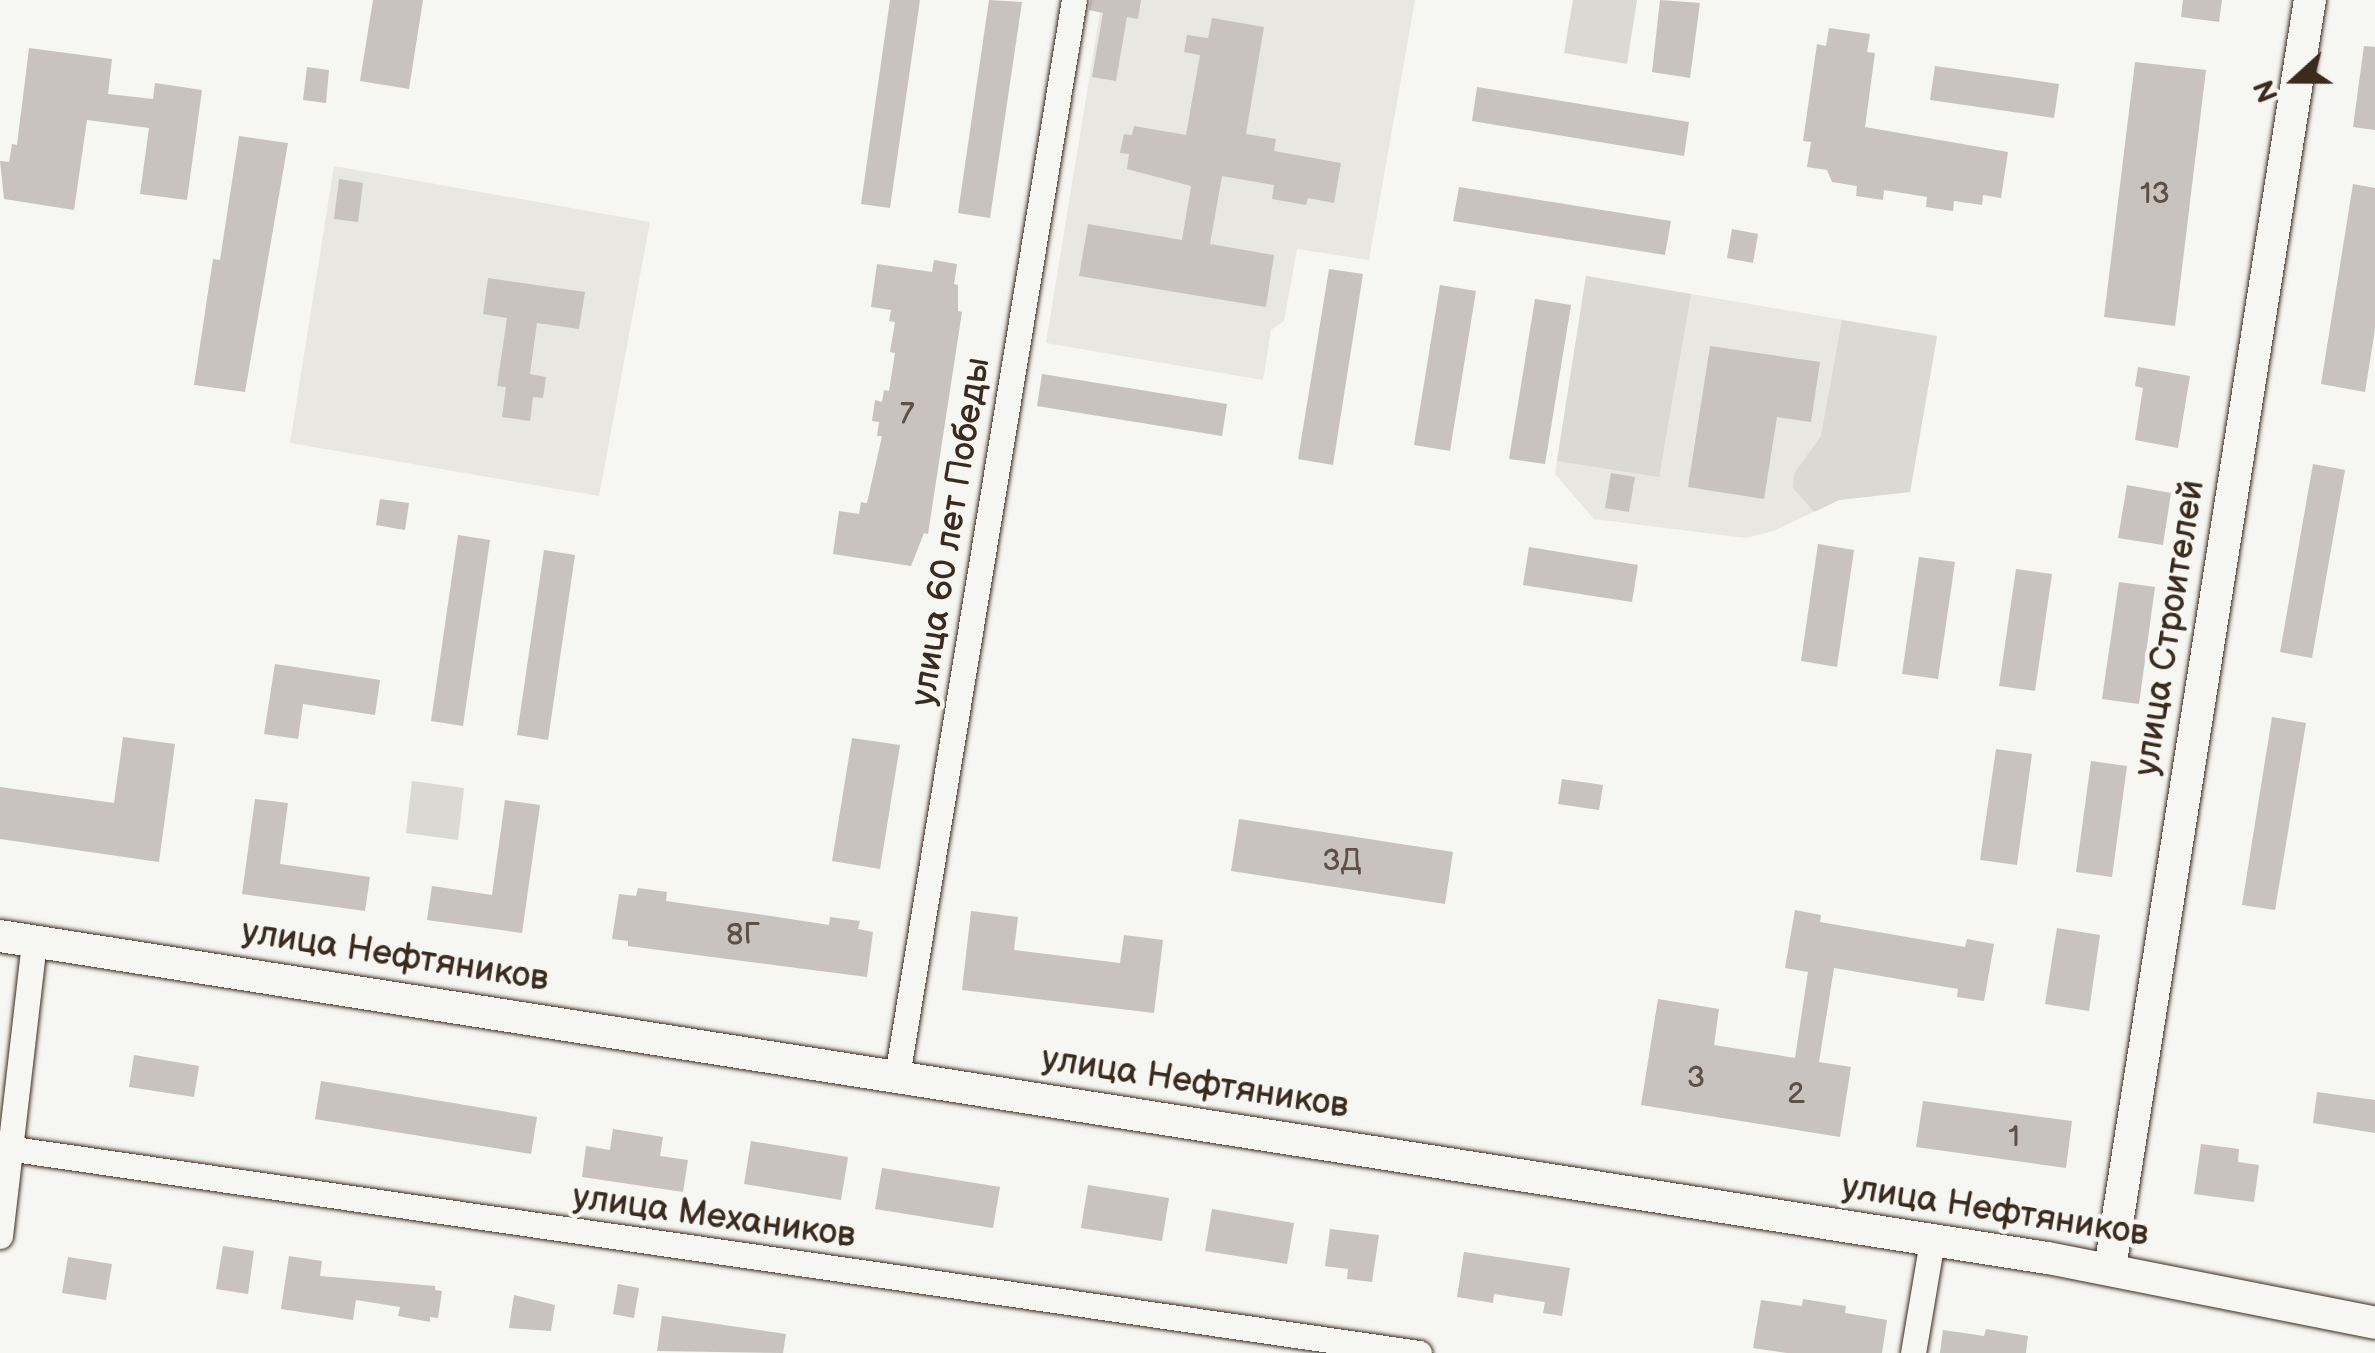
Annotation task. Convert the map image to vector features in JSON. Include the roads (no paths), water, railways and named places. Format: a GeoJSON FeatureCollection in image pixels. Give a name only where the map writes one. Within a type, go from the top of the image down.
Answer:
{"type":"FeatureCollection","features":[{"type":"Feature","properties":{"kind":"main road","name":"улица Строителей"},"geometry":{"type":"LineString","coordinates":[[2110,1268],[2310,0]]}},
{"type":"Feature","properties":{"kind":"main road","name":"улица Нефтяников"},"geometry":{"type":"LineString","coordinates":[[0,936],[2110,1268],[2375,1324]]}},
{"type":"Feature","properties":{"kind":"street","name":"улица 60 лет Победы"},"geometry":{"type":"LineString","coordinates":[[897,1076],[1074,0]]}},
{"type":"Feature","properties":{"kind":"street"},"geometry":{"type":"LineString","coordinates":[[0,1236],[4,1147],[34,941]]}},
{"type":"Feature","properties":{"kind":"street","name":"улица Механиков"},"geometry":{"type":"LineString","coordinates":[[4,1147],[1419,1353]]}},
{"type":"Feature","properties":{"kind":"street"},"geometry":{"type":"LineString","coordinates":[[1913,1353],[1932,1241]]}}]}
